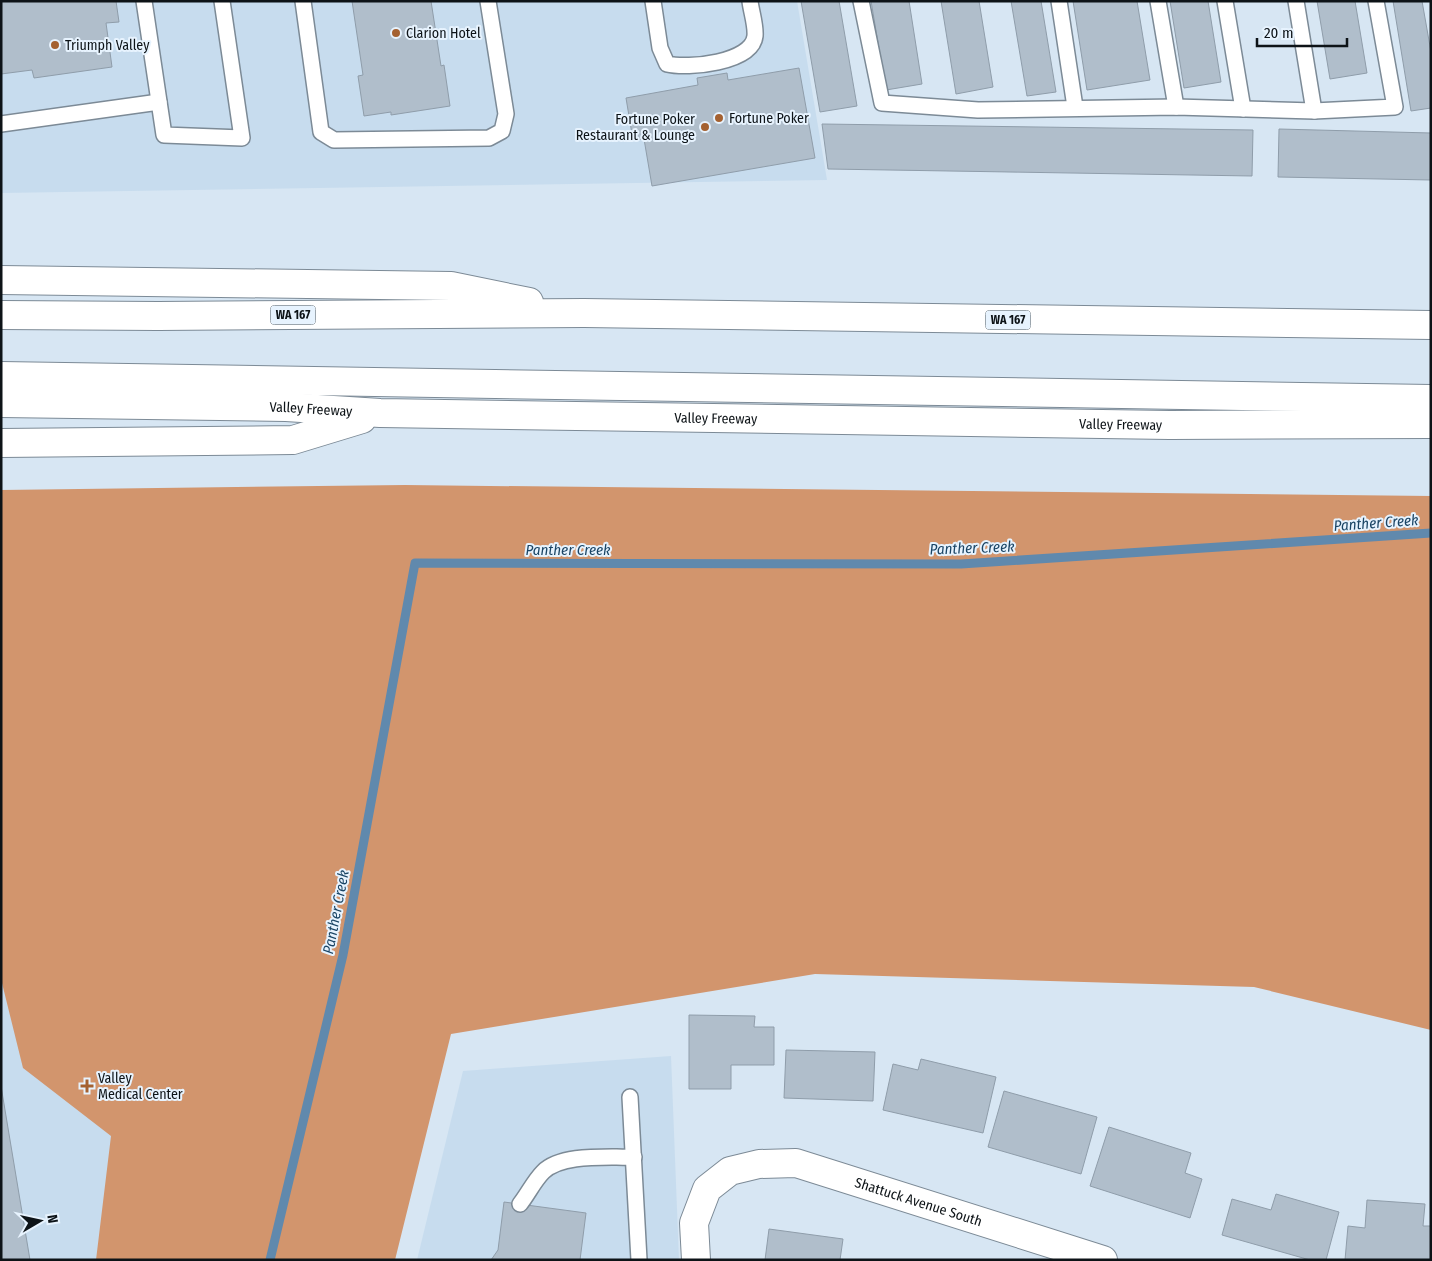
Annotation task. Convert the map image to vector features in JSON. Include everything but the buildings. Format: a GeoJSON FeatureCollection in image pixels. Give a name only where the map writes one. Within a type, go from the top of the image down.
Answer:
{"type":"FeatureCollection","features":[{"type":"Feature","properties":{"kind":"main road"},"geometry":{"type":"LineString","coordinates":[[1,280],[451,286],[584,313]]}},
{"type":"Feature","properties":{"kind":"main road","name":"WA 167"},"geometry":{"type":"LineString","coordinates":[[1,315],[168,316],[584,313],[1431,325]]}},
{"type":"Feature","properties":{"kind":"main road"},"geometry":{"type":"LineString","coordinates":[[1,376],[1431,399]]}},
{"type":"Feature","properties":{"kind":"main road","name":"Valley Freeway"},"geometry":{"type":"LineString","coordinates":[[1,403],[286,407],[380,413],[1170,425],[1431,424]]}},
{"type":"Feature","properties":{"kind":"main road"},"geometry":{"type":"LineString","coordinates":[[1,443],[293,440],[380,413]]}},
{"type":"Feature","properties":{"kind":"main road","name":"Shattuck Avenue South"},"geometry":{"type":"LineString","coordinates":[[696,1260],[694,1223],[707,1189],[730,1171],[759,1164],[796,1163],[1098,1259]]}},
{"type":"Feature","properties":{"kind":"lane"},"geometry":{"type":"LineString","coordinates":[[144,1],[164,135],[242,138],[222,1]]}},
{"type":"Feature","properties":{"kind":"lane"},"geometry":{"type":"LineString","coordinates":[[303,1],[321,132],[334,140],[488,138],[502,131],[506,114],[488,1]]}},
{"type":"Feature","properties":{"kind":"lane"},"geometry":{"type":"LineString","coordinates":[[653,1],[660,48],[667,64],[681,67],[735,57],[748,51],[755,36],[750,1]]}},
{"type":"Feature","properties":{"kind":"lane"},"geometry":{"type":"LineString","coordinates":[[861,1],[882,103],[978,110],[1176,107],[1314,111],[1395,107],[1376,1]]}},
{"type":"Feature","properties":{"kind":"lane"},"geometry":{"type":"LineString","coordinates":[[1059,1],[1075,108]]}},
{"type":"Feature","properties":{"kind":"lane"},"geometry":{"type":"LineString","coordinates":[[1158,1],[1176,107]]}},
{"type":"Feature","properties":{"kind":"lane"},"geometry":{"type":"LineString","coordinates":[[1225,1],[1243,109]]}},
{"type":"Feature","properties":{"kind":"lane"},"geometry":{"type":"LineString","coordinates":[[1296,1],[1314,111]]}},
{"type":"Feature","properties":{"kind":"lane"},"geometry":{"type":"LineString","coordinates":[[1,124],[159,102]]}},
{"type":"Feature","properties":{"kind":"lane"},"geometry":{"type":"LineString","coordinates":[[630,1097],[639,1260]]}},
{"type":"Feature","properties":{"kind":"lane"},"geometry":{"type":"LineString","coordinates":[[520,1204],[543,1172],[555,1164],[571,1160],[634,1157]]}},
{"type":"Feature","properties":{"kind":"shaded area"},"geometry":{"type":"Polygon","coordinates":[[[1,1],[797,1],[827,180],[1,193],[1,1]]]}},
{"type":"Feature","properties":{"kind":"shaded area"},"geometry":{"type":"Polygon","coordinates":[[[405,485],[1431,496],[1431,1030],[1254,987],[815,974],[451,1034],[395,1260],[96,1260],[111,1136],[23,1068],[1,979],[1,490],[405,485]]]}},
{"type":"Feature","properties":{"kind":"shaded area","name":"Valley Medical Center"},"geometry":{"type":"Polygon","coordinates":[[[1,828],[210,911],[137,1260],[1,1260],[1,828]]]}},
{"type":"Feature","properties":{"kind":"shaded area"},"geometry":{"type":"Polygon","coordinates":[[[671,1056],[679,1260],[417,1260],[463,1071],[671,1056]]]}},
{"type":"Feature","properties":{"kind":"waterway","name":"Panther Creek"},"geometry":{"type":"LineString","coordinates":[[270,1260],[343,955],[415,563],[961,564],[1431,533]]}},
{"type":"Feature","properties":{"kind":"place","name":"Clarion Hotel"},"geometry":{"type":"Point","coordinates":[396,33]}},
{"type":"Feature","properties":{"kind":"place","name":"Triumph Valley"},"geometry":{"type":"Point","coordinates":[55,45]}},
{"type":"Feature","properties":{"kind":"place","name":"Fortune Poker"},"geometry":{"type":"Point","coordinates":[719,118]}},
{"type":"Feature","properties":{"kind":"place","name":"Fortune Poker Restaurant & Lounge"},"geometry":{"type":"Point","coordinates":[705,127]}},
{"type":"Feature","properties":{"kind":"place","name":"Valley Medical Center"},"geometry":{"type":"Point","coordinates":[87,1086]}}]}
